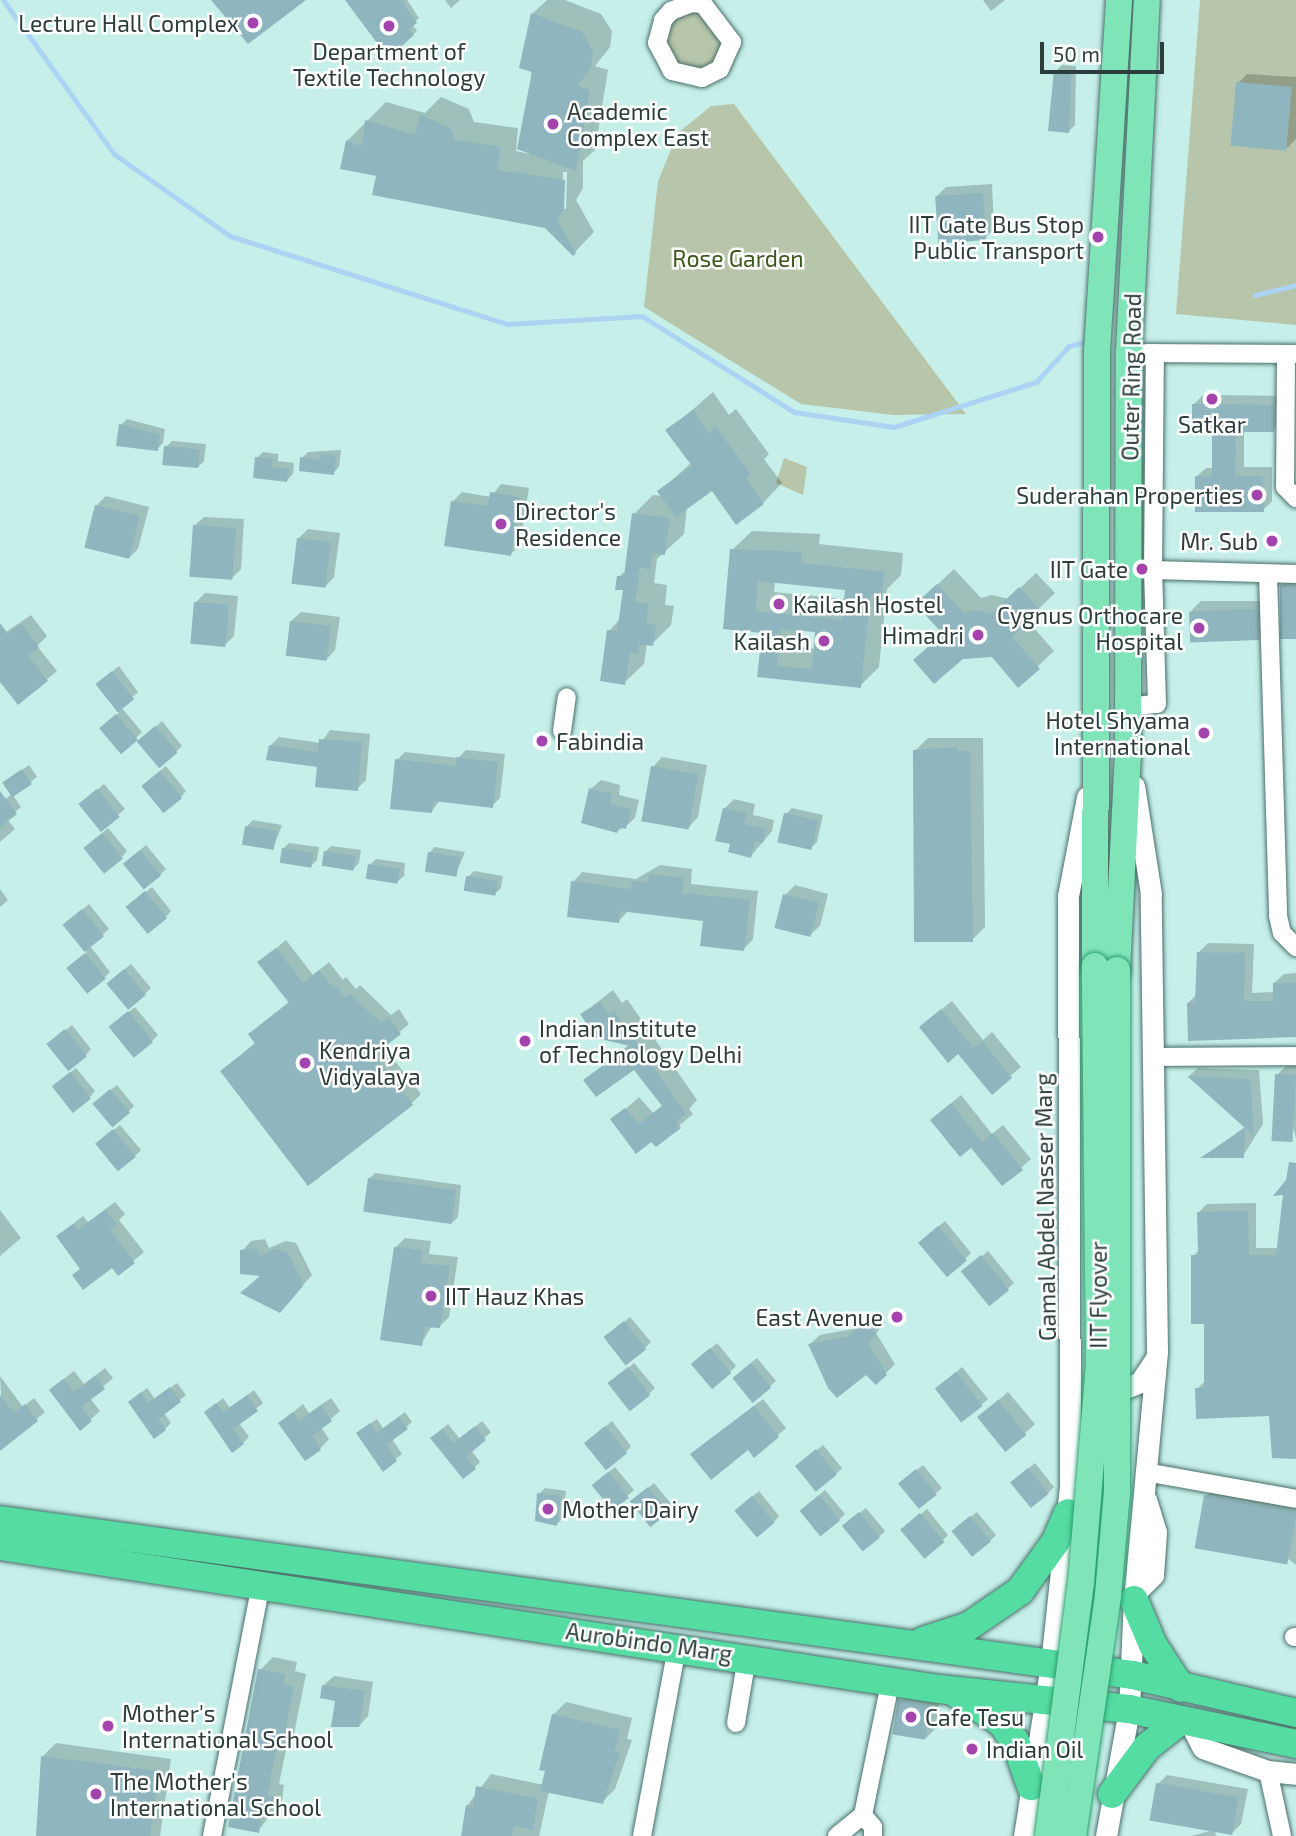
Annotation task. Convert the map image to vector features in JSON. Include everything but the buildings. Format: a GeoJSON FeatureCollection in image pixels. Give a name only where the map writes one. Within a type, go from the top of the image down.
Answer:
{"type":"FeatureCollection","features":[{"type":"Feature","properties":{"kind":"highway"},"geometry":{"type":"LineString","coordinates":[[910,1643],[969,1626],[1020,1591],[1056,1541],[1068,1513]]}},
{"type":"Feature","properties":{"kind":"highway","name":"Aurobindo Marg"},"geometry":{"type":"LineString","coordinates":[[0,1520],[1133,1675],[1296,1713]]}},
{"type":"Feature","properties":{"kind":"highway","name":"Aurobindo Marg"},"geometry":{"type":"LineString","coordinates":[[0,1546],[747,1657],[939,1689],[1045,1698],[1129,1709],[1296,1744]]}},
{"type":"Feature","properties":{"kind":"highway"},"geometry":{"type":"LineString","coordinates":[[1134,1597],[1153,1645],[1181,1688]]}},
{"type":"Feature","properties":{"kind":"highway"},"geometry":{"type":"LineString","coordinates":[[939,1689],[962,1696],[1001,1722],[1015,1741],[1031,1786]]}},
{"type":"Feature","properties":{"kind":"highway"},"geometry":{"type":"LineString","coordinates":[[1112,1794],[1147,1747],[1185,1721]]}},
{"type":"Feature","properties":{"kind":"main road","name":"Outer Ring Road"},"geometry":{"type":"LineString","coordinates":[[1096,750],[1097,351],[1119,0]]}},
{"type":"Feature","properties":{"kind":"main road","name":"Outer Ring Road"},"geometry":{"type":"LineString","coordinates":[[1128,755],[1126,707],[1141,464],[1129,351],[1147,0]]}},
{"type":"Feature","properties":{"kind":"main road","name":"IIT Flyover"},"geometry":{"type":"LineString","coordinates":[[1073,1836],[1108,1595],[1117,1492],[1106,968],[1096,750]]}},
{"type":"Feature","properties":{"kind":"main road","name":"IIT Flyover"},"geometry":{"type":"LineString","coordinates":[[1048,1836],[1081,1583],[1099,1362],[1106,968],[1128,755]]}},
{"type":"Feature","properties":{"kind":"street"},"geometry":{"type":"LineString","coordinates":[[692,3],[703,4],[710,13],[732,41],[727,61],[711,75],[681,76],[660,55],[657,43],[663,20],[671,11],[692,3]]}},
{"type":"Feature","properties":{"kind":"street"},"geometry":{"type":"LineString","coordinates":[[1129,351],[1291,354],[1285,487],[1296,498]]}},
{"type":"Feature","properties":{"kind":"street"},"geometry":{"type":"LineString","coordinates":[[1126,707],[1157,704],[1153,570],[1141,464],[1155,353]]}},
{"type":"Feature","properties":{"kind":"street"},"geometry":{"type":"LineString","coordinates":[[1153,570],[1296,574]]}},
{"type":"Feature","properties":{"kind":"street"},"geometry":{"type":"LineString","coordinates":[[1268,574],[1278,916],[1282,933],[1296,947]]}},
{"type":"Feature","properties":{"kind":"street"},"geometry":{"type":"LineString","coordinates":[[562,731],[567,697]]}},
{"type":"Feature","properties":{"kind":"street","name":"Gamal Abdel Nasser Marg"},"geometry":{"type":"LineString","coordinates":[[1024,1836],[1051,1664],[1068,1513],[1073,1349],[1068,896],[1096,750]]}},
{"type":"Feature","properties":{"kind":"street"},"geometry":{"type":"LineString","coordinates":[[1106,1836],[1133,1675],[1134,1597],[1157,1351],[1151,894],[1128,755]]}},
{"type":"Feature","properties":{"kind":"street"},"geometry":{"type":"LineString","coordinates":[[1154,1057],[1296,1056]]}},
{"type":"Feature","properties":{"kind":"street"},"geometry":{"type":"LineString","coordinates":[[1073,1349],[1083,1374],[1105,1389],[1123,1389],[1140,1382],[1152,1369],[1157,1351]]}},
{"type":"Feature","properties":{"kind":"street"},"geometry":{"type":"LineString","coordinates":[[1144,1482],[1296,1499]]}},
{"type":"Feature","properties":{"kind":"street"},"geometry":{"type":"LineString","coordinates":[[212,1836],[261,1585]]}},
{"type":"Feature","properties":{"kind":"street"},"geometry":{"type":"LineString","coordinates":[[642,1836],[677,1647]]}},
{"type":"Feature","properties":{"kind":"street"},"geometry":{"type":"LineString","coordinates":[[736,1723],[747,1657]]}},
{"type":"Feature","properties":{"kind":"street"},"geometry":{"type":"LineString","coordinates":[[837,1836],[863,1815],[891,1679]]}},
{"type":"Feature","properties":{"kind":"street"},"geometry":{"type":"LineString","coordinates":[[1185,1721],[1203,1748],[1268,1771],[1296,1774]]}},
{"type":"Feature","properties":{"kind":"street"},"geometry":{"type":"LineString","coordinates":[[1268,1771],[1282,1836]]}},
{"type":"Feature","properties":{"kind":"street"},"geometry":{"type":"LineString","coordinates":[[863,1815],[873,1826],[873,1836]]}},
{"type":"Feature","properties":{"kind":"green space"},"geometry":{"type":"Polygon","coordinates":[[[1200,0],[1296,0],[1296,325],[1176,314],[1200,0]]]}},
{"type":"Feature","properties":{"kind":"green space"},"geometry":{"type":"Polygon","coordinates":[[[701,9],[725,42],[715,63],[694,71],[682,69],[666,53],[664,31],[670,20],[701,9]]]}},
{"type":"Feature","properties":{"kind":"green space","name":"Rose Garden"},"geometry":{"type":"Polygon","coordinates":[[[734,104],[966,414],[893,415],[801,404],[644,307],[658,181],[678,133],[711,106],[734,104]]]}},
{"type":"Feature","properties":{"kind":"green space"},"geometry":{"type":"Polygon","coordinates":[[[784,458],[807,467],[803,495],[776,483],[784,458]]]}},
{"type":"Feature","properties":{"kind":"waterway"},"geometry":{"type":"LineString","coordinates":[[3,0],[114,154],[230,236],[508,324],[642,316],[794,412],[894,427],[1036,382],[1069,346],[1088,341]]}},
{"type":"Feature","properties":{"kind":"waterway"},"geometry":{"type":"LineString","coordinates":[[1255,295],[1296,285]]}},
{"type":"Feature","properties":{"kind":"place","name":"Lecture Hall Complex"},"geometry":{"type":"Point","coordinates":[253,23]}},
{"type":"Feature","properties":{"kind":"place","name":"Department of Textile Technology"},"geometry":{"type":"Point","coordinates":[389,26]}},
{"type":"Feature","properties":{"kind":"place","name":"Academic Complex East"},"geometry":{"type":"Point","coordinates":[553,124]}},
{"type":"Feature","properties":{"kind":"place","name":"IIT Gate Bus Stop Public Transport"},"geometry":{"type":"Point","coordinates":[1098,237]}},
{"type":"Feature","properties":{"kind":"place","name":"Satkar"},"geometry":{"type":"Point","coordinates":[1212,399]}},
{"type":"Feature","properties":{"kind":"place","name":"Suderahan Properties"},"geometry":{"type":"Point","coordinates":[1257,495]}},
{"type":"Feature","properties":{"kind":"place","name":"Director's Residence"},"geometry":{"type":"Point","coordinates":[501,524]}},
{"type":"Feature","properties":{"kind":"place","name":"Mr. Sub"},"geometry":{"type":"Point","coordinates":[1272,541]}},
{"type":"Feature","properties":{"kind":"place","name":"IIT Gate"},"geometry":{"type":"Point","coordinates":[1142,569]}},
{"type":"Feature","properties":{"kind":"place","name":"Kailash Hostel"},"geometry":{"type":"Point","coordinates":[779,604]}},
{"type":"Feature","properties":{"kind":"place","name":"Cygnus Orthocare Hospital"},"geometry":{"type":"Point","coordinates":[1199,628]}},
{"type":"Feature","properties":{"kind":"place","name":"Himadri"},"geometry":{"type":"Point","coordinates":[978,635]}},
{"type":"Feature","properties":{"kind":"place","name":"Kailash"},"geometry":{"type":"Point","coordinates":[824,641]}},
{"type":"Feature","properties":{"kind":"place","name":"Hotel Shyama International"},"geometry":{"type":"Point","coordinates":[1204,733]}},
{"type":"Feature","properties":{"kind":"place","name":"Fabindia"},"geometry":{"type":"Point","coordinates":[542,741]}},
{"type":"Feature","properties":{"kind":"place","name":"Indian Institute of Technology Delhi"},"geometry":{"type":"Point","coordinates":[525,1041]}},
{"type":"Feature","properties":{"kind":"place","name":"Kendriya Vidyalaya"},"geometry":{"type":"Point","coordinates":[305,1063]}},
{"type":"Feature","properties":{"kind":"place","name":"IIT Hauz Khas"},"geometry":{"type":"Point","coordinates":[431,1296]}},
{"type":"Feature","properties":{"kind":"place","name":"East Avenue"},"geometry":{"type":"Point","coordinates":[897,1317]}},
{"type":"Feature","properties":{"kind":"place","name":"Mother Dairy"},"geometry":{"type":"Point","coordinates":[548,1509]}},
{"type":"Feature","properties":{"kind":"place","name":"Cafe Tesu"},"geometry":{"type":"Point","coordinates":[911,1717]}},
{"type":"Feature","properties":{"kind":"place","name":"Mother's International School"},"geometry":{"type":"Point","coordinates":[108,1726]}},
{"type":"Feature","properties":{"kind":"place","name":"Indian Oil"},"geometry":{"type":"Point","coordinates":[972,1749]}},
{"type":"Feature","properties":{"kind":"place","name":"The Mother's International School"},"geometry":{"type":"Point","coordinates":[96,1794]}}]}
